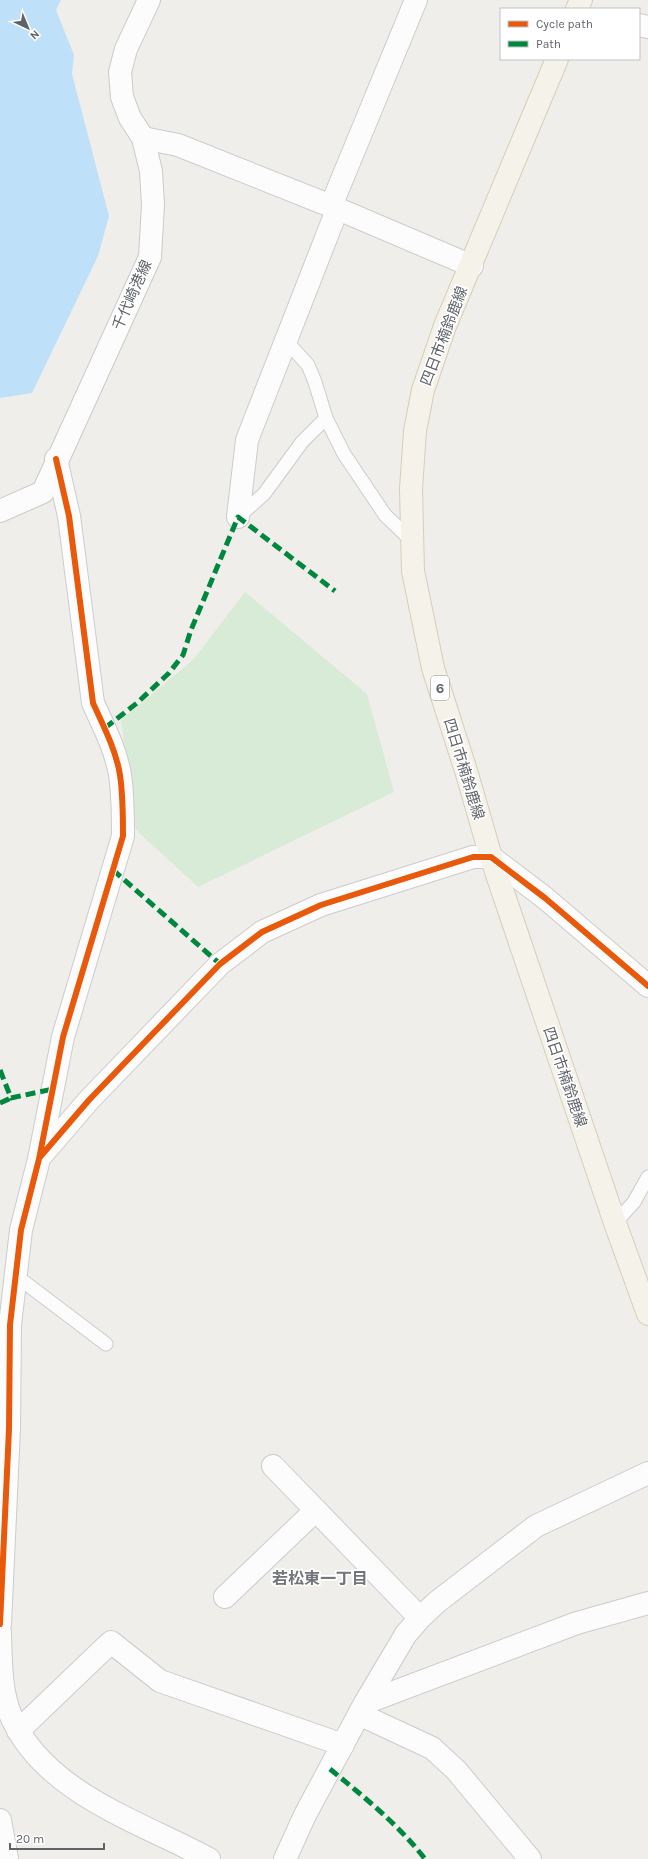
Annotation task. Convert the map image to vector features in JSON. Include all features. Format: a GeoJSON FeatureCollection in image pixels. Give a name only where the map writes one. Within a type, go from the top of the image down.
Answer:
{"type":"FeatureCollection","features":[{"type":"Feature","properties":{"kind":"main road","name":"四日市楠鈴鹿線"},"geometry":{"type":"LineString","coordinates":[[556,60],[472,266],[445,326],[423,390],[415,431],[411,489],[413,571],[433,668],[467,774],[491,857],[615,1223],[648,1314]]}},
{"type":"Feature","properties":{"kind":"street","name":"千代崎港線"},"geometry":{"type":"LineString","coordinates":[[0,511],[42,492],[150,257],[153,205],[151,171],[143,138],[130,118],[122,97],[120,72],[126,49],[149,0]]}},
{"type":"Feature","properties":{"kind":"street"},"geometry":{"type":"LineString","coordinates":[[238,517],[247,440],[287,342],[334,208],[416,0]]}},
{"type":"Feature","properties":{"kind":"street"},"geometry":{"type":"LineString","coordinates":[[143,138],[178,145],[472,266]]}},
{"type":"Feature","properties":{"kind":"street"},"geometry":{"type":"LineString","coordinates":[[0,1624],[9,1429],[10,1325],[21,1230],[39,1159],[63,1037],[123,836],[123,809],[120,773],[104,728],[93,703],[69,516],[56,459]]}},
{"type":"Feature","properties":{"kind":"street"},"geometry":{"type":"LineString","coordinates":[[39,1159],[89,1100],[220,964],[262,932],[321,905],[473,857],[491,857],[545,898],[648,986]]}},
{"type":"Feature","properties":{"kind":"street"},"geometry":{"type":"LineString","coordinates":[[273,1466],[420,1618]]}},
{"type":"Feature","properties":{"kind":"street"},"geometry":{"type":"LineString","coordinates":[[285,1859],[305,1815],[362,1709],[406,1634],[420,1618],[437,1602],[536,1526],[648,1473]]}},
{"type":"Feature","properties":{"kind":"street"},"geometry":{"type":"LineString","coordinates":[[225,1597],[316,1510]]}},
{"type":"Feature","properties":{"kind":"street"},"geometry":{"type":"LineString","coordinates":[[362,1709],[577,1623],[648,1603]]}},
{"type":"Feature","properties":{"kind":"street"},"geometry":{"type":"LineString","coordinates":[[0,1632],[2,1680],[10,1714],[18,1731],[30,1748],[50,1769],[86,1795],[140,1826],[209,1859]]}},
{"type":"Feature","properties":{"kind":"street"},"geometry":{"type":"LineString","coordinates":[[18,1731],[111,1642],[160,1681],[343,1745]]}},
{"type":"Feature","properties":{"kind":"street"},"geometry":{"type":"LineString","coordinates":[[362,1709],[432,1748],[456,1770],[530,1859]]}},
{"type":"Feature","properties":{"kind":"street"},"geometry":{"type":"LineString","coordinates":[[0,1820],[7,1859]]}},
{"type":"Feature","properties":{"kind":"lane"},"geometry":{"type":"LineString","coordinates":[[287,342],[308,365],[326,418],[344,454],[385,515],[412,541]]}},
{"type":"Feature","properties":{"kind":"lane"},"geometry":{"type":"LineString","coordinates":[[238,517],[264,494],[302,442],[326,418]]}},
{"type":"Feature","properties":{"kind":"lane"},"geometry":{"type":"LineString","coordinates":[[615,1223],[634,1202],[648,1177]]}},
{"type":"Feature","properties":{"kind":"lane"},"geometry":{"type":"LineString","coordinates":[[15,1275],[106,1344]]}},
{"type":"Feature","properties":{"kind":"green space"},"geometry":{"type":"Polygon","coordinates":[[[245,592],[367,694],[394,792],[198,887],[136,830],[121,720],[193,660],[245,592]]]}},
{"type":"Feature","properties":{"kind":"water"},"geometry":{"type":"Polygon","coordinates":[[[0,0],[61,0],[56,10],[74,55],[72,74],[109,216],[98,256],[32,393],[0,398],[0,0]]]}},
{"type":"Feature","properties":{"kind":"marked path"},"geometry":{"type":"LineString","coordinates":[[105,728],[137,703],[169,673],[183,655],[191,630],[238,517],[335,591]]}},
{"type":"Feature","properties":{"kind":"marked path"},"geometry":{"type":"LineString","coordinates":[[113,870],[220,964]]}},
{"type":"Feature","properties":{"kind":"marked path"},"geometry":{"type":"LineString","coordinates":[[0,1070],[11,1098],[53,1089]]}},
{"type":"Feature","properties":{"kind":"marked path"},"geometry":{"type":"LineString","coordinates":[[0,1103],[11,1098]]}},
{"type":"Feature","properties":{"kind":"marked path"},"geometry":{"type":"LineString","coordinates":[[330,1769],[404,1834],[425,1859]]}},
{"type":"Feature","properties":{"kind":"cycle path"},"geometry":{"type":"LineString","coordinates":[[0,1624],[9,1429],[10,1325],[21,1230],[39,1159],[63,1037],[123,836],[120,775],[112,747],[93,703],[69,516],[56,459]]}},
{"type":"Feature","properties":{"kind":"cycle path"},"geometry":{"type":"LineString","coordinates":[[40,1157],[89,1100],[220,964],[262,932],[321,905],[473,857],[491,857],[545,898],[648,986]]}},
{"type":"Feature","properties":{"kind":"district","name":"若松東一丁目"},"geometry":{"type":"Point","coordinates":[320,1578]}}]}
